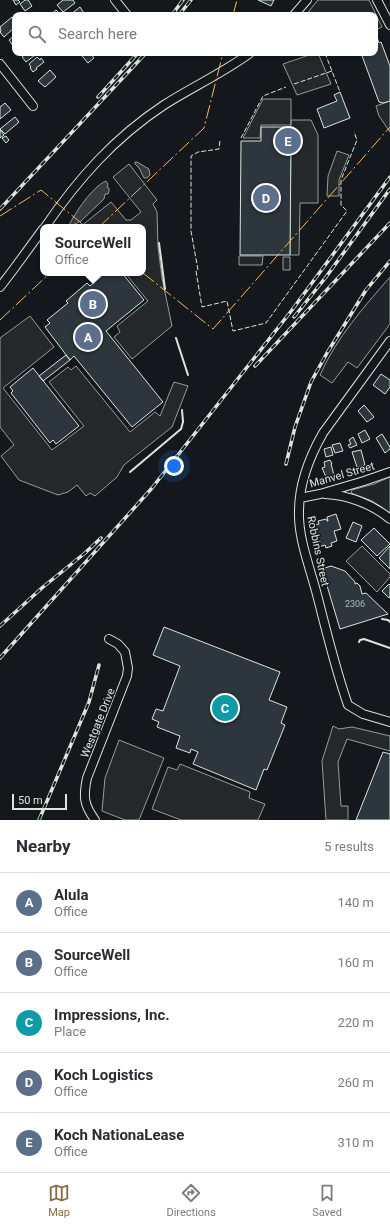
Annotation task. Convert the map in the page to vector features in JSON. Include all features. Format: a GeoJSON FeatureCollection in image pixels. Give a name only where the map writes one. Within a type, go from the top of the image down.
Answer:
{"type":"FeatureCollection","features":[{"type":"Feature","properties":{"kind":"street"},"geometry":{"type":"LineString","coordinates":[[115,0],[125,12]]}},
{"type":"Feature","properties":{"kind":"street"},"geometry":{"type":"LineString","coordinates":[[297,12],[307,0]]}},
{"type":"Feature","properties":{"kind":"street"},"geometry":{"type":"LineString","coordinates":[[378,0],[390,25]]}},
{"type":"Feature","properties":{"kind":"street"},"geometry":{"type":"LineString","coordinates":[[47,224],[83,176],[124,135],[162,106],[191,88],[220,74],[246,56]]}},
{"type":"Feature","properties":{"kind":"street"},"geometry":{"type":"LineString","coordinates":[[0,64],[34,106]]}},
{"type":"Feature","properties":{"kind":"street"},"geometry":{"type":"LineString","coordinates":[[0,287],[40,234]]}},
{"type":"Feature","properties":{"kind":"street","name":"Robbins Street"},"geometry":{"type":"LineString","coordinates":[[390,341],[315,446],[310,460],[298,510],[299,524],[305,552],[348,705],[356,711],[390,722]]}},
{"type":"Feature","properties":{"kind":"street","name":"Manvel Street"},"geometry":{"type":"LineString","coordinates":[[300,498],[320,494],[390,472]]}},
{"type":"Feature","properties":{"kind":"street"},"geometry":{"type":"LineString","coordinates":[[320,494],[341,496],[354,500],[368,505],[390,519]]}},
{"type":"Feature","properties":{"kind":"street","name":"Westgate Drive"},"geometry":{"type":"LineString","coordinates":[[95,820],[89,812],[85,802],[84,791],[87,778],[125,685],[128,668],[127,660],[122,648],[109,639]]}},
{"type":"Feature","properties":{"kind":"shaded area"},"geometry":{"type":"Polygon","coordinates":[[[318,0],[369,0],[375,12],[309,12],[318,0]]]}},
{"type":"Feature","properties":{"kind":"shaded area"},"geometry":{"type":"Polygon","coordinates":[[[378,19],[382,27],[378,29],[378,19]]]}},
{"type":"Feature","properties":{"kind":"shaded area"},"geometry":{"type":"Polygon","coordinates":[[[306,56],[319,56],[331,84],[297,95],[283,64],[306,56]]]}},
{"type":"Feature","properties":{"kind":"shaded area"},"geometry":{"type":"Polygon","coordinates":[[[263,99],[291,99],[291,125],[261,125],[260,138],[243,138],[263,99]]]}},
{"type":"Feature","properties":{"kind":"shaded area"},"geometry":{"type":"Polygon","coordinates":[[[390,101],[390,132],[379,116],[376,106],[390,101]]]}},
{"type":"Feature","properties":{"kind":"shaded area"},"geometry":{"type":"Polygon","coordinates":[[[291,120],[311,120],[318,135],[318,203],[300,203],[299,255],[290,255],[291,120]]]}},
{"type":"Feature","properties":{"kind":"shaded area"},"geometry":{"type":"Polygon","coordinates":[[[337,151],[349,155],[339,180],[339,196],[327,196],[328,176],[337,151]]]}},
{"type":"Feature","properties":{"kind":"shaded area"},"geometry":{"type":"Polygon","coordinates":[[[135,162],[149,169],[150,175],[147,178],[144,178],[135,162]]]}},
{"type":"Feature","properties":{"kind":"shaded area"},"geometry":{"type":"Polygon","coordinates":[[[129,164],[157,200],[153,204],[157,212],[158,247],[162,278],[172,326],[132,359],[114,337],[120,332],[117,326],[148,301],[127,276],[146,276],[146,224],[84,224],[111,202],[126,220],[131,220],[141,212],[113,177],[129,164]]]}},
{"type":"Feature","properties":{"kind":"shaded area"},"geometry":{"type":"Polygon","coordinates":[[[106,181],[108,184],[107,187],[109,188],[108,194],[105,194],[104,199],[81,221],[74,224],[70,224],[79,208],[90,194],[106,181]]]}},
{"type":"Feature","properties":{"kind":"shaded area"},"geometry":{"type":"Polygon","coordinates":[[[239,256],[263,256],[262,265],[239,265],[239,256]]]}},
{"type":"Feature","properties":{"kind":"shaded area"},"geometry":{"type":"Polygon","coordinates":[[[283,257],[290,257],[290,270],[283,270],[283,257]]]}},
{"type":"Feature","properties":{"kind":"shaded area"},"geometry":{"type":"Polygon","coordinates":[[[390,277],[390,324],[357,368],[348,362],[332,383],[320,375],[334,348],[351,323],[390,277]]]}},
{"type":"Feature","properties":{"kind":"shaded area"},"geometry":{"type":"Polygon","coordinates":[[[30,316],[54,347],[3,388],[52,450],[84,426],[49,382],[68,367],[71,370],[76,366],[130,432],[155,412],[160,416],[174,382],[188,386],[172,427],[124,465],[117,477],[95,496],[90,493],[86,496],[77,485],[68,492],[58,495],[19,480],[1,456],[14,445],[0,427],[0,338],[30,316]]]}},
{"type":"Feature","properties":{"kind":"shaded area"},"geometry":{"type":"Polygon","coordinates":[[[390,477],[390,513],[372,501],[351,493],[352,490],[374,484],[390,477]]]}},
{"type":"Feature","properties":{"kind":"shaded area"},"geometry":{"type":"Polygon","coordinates":[[[362,546],[390,574],[390,577],[377,592],[346,561],[362,546]]]}},
{"type":"Feature","properties":{"kind":"shaded area"},"geometry":{"type":"Polygon","coordinates":[[[333,726],[339,729],[352,727],[390,736],[390,751],[347,739],[338,762],[341,806],[348,806],[348,820],[326,820],[322,761],[333,726]]]}},
{"type":"Feature","properties":{"kind":"shaded area"},"geometry":{"type":"Polygon","coordinates":[[[119,740],[164,758],[139,820],[125,820],[102,811],[105,778],[119,740]]]}},
{"type":"Feature","properties":{"kind":"shaded area"},"geometry":{"type":"Polygon","coordinates":[[[180,764],[250,792],[249,798],[265,804],[258,820],[181,820],[152,809],[168,767],[177,770],[180,764]]]}},
{"type":"Feature","properties":{"kind":"building"},"geometry":{"type":"Polygon","coordinates":[[[13,0],[18,0],[20,2],[16,5],[13,0]]]}},
{"type":"Feature","properties":{"kind":"building"},"geometry":{"type":"Polygon","coordinates":[[[25,0],[28,0],[32,6],[25,11],[20,4],[25,0]]]}},
{"type":"Feature","properties":{"kind":"building"},"geometry":{"type":"Polygon","coordinates":[[[63,0],[73,0],[75,3],[63,12],[57,5],[63,0]]]}},
{"type":"Feature","properties":{"kind":"building"},"geometry":{"type":"Polygon","coordinates":[[[258,0],[274,0],[271,6],[258,0]]]}},
{"type":"Feature","properties":{"kind":"building"},"geometry":{"type":"Polygon","coordinates":[[[80,7],[83,12],[74,12],[80,7]]]}},
{"type":"Feature","properties":{"kind":"building"},"geometry":{"type":"Polygon","coordinates":[[[12,17],[12,30],[4,37],[0,32],[0,27],[12,17]]]}},
{"type":"Feature","properties":{"kind":"building"},"geometry":{"type":"Polygon","coordinates":[[[12,38],[12,44],[9,40],[12,38]]]}},
{"type":"Feature","properties":{"kind":"building"},"geometry":{"type":"Polygon","coordinates":[[[378,40],[379,43],[381,42],[390,66],[390,101],[383,103],[379,102],[362,56],[378,56],[378,40]]]}},
{"type":"Feature","properties":{"kind":"building"},"geometry":{"type":"Polygon","coordinates":[[[23,56],[34,56],[26,62],[22,57],[23,56]]]}},
{"type":"Feature","properties":{"kind":"building"},"geometry":{"type":"Polygon","coordinates":[[[82,56],[92,56],[94,58],[88,63],[82,56]]]}},
{"type":"Feature","properties":{"kind":"building"},"geometry":{"type":"Polygon","coordinates":[[[37,57],[40,60],[41,58],[44,62],[33,72],[29,64],[37,57]]]}},
{"type":"Feature","properties":{"kind":"building"},"geometry":{"type":"Polygon","coordinates":[[[50,70],[56,77],[45,87],[38,81],[50,70]]]}},
{"type":"Feature","properties":{"kind":"building"},"geometry":{"type":"Polygon","coordinates":[[[340,92],[350,118],[324,128],[317,109],[337,101],[334,95],[340,92]]]}},
{"type":"Feature","properties":{"kind":"building"},"geometry":{"type":"Polygon","coordinates":[[[5,103],[11,110],[0,119],[0,107],[5,103]]]}},
{"type":"Feature","properties":{"kind":"building"},"geometry":{"type":"Polygon","coordinates":[[[15,117],[19,122],[5,134],[0,129],[15,117]]]}},
{"type":"Feature","properties":{"kind":"building"},"geometry":{"type":"Polygon","coordinates":[[[261,127],[286,127],[286,140],[291,140],[290,255],[240,255],[241,141],[261,141],[261,127]]]}},
{"type":"Feature","properties":{"kind":"building"},"geometry":{"type":"Polygon","coordinates":[[[0,130],[4,135],[0,138],[0,130]]]}},
{"type":"Feature","properties":{"kind":"building"},"geometry":{"type":"Polygon","coordinates":[[[6,136],[9,140],[6,143],[2,138],[6,136]]]}},
{"type":"Feature","properties":{"kind":"building"},"geometry":{"type":"Polygon","coordinates":[[[102,276],[124,276],[144,300],[106,331],[163,402],[132,427],[74,356],[70,360],[45,327],[50,323],[47,320],[68,303],[66,301],[87,283],[90,286],[102,276]]]}},
{"type":"Feature","properties":{"kind":"building"},"geometry":{"type":"Polygon","coordinates":[[[66,355],[70,360],[43,381],[39,376],[66,355]]]}},
{"type":"Feature","properties":{"kind":"building"},"geometry":{"type":"Polygon","coordinates":[[[33,368],[79,426],[56,444],[53,440],[50,443],[11,393],[13,391],[10,387],[33,368]]]}},
{"type":"Feature","properties":{"kind":"building"},"geometry":{"type":"Polygon","coordinates":[[[381,374],[390,380],[390,387],[385,394],[373,385],[381,374]]]}},
{"type":"Feature","properties":{"kind":"building"},"geometry":{"type":"Polygon","coordinates":[[[364,405],[374,417],[367,422],[358,411],[364,405]]]}},
{"type":"Feature","properties":{"kind":"building"},"geometry":{"type":"Polygon","coordinates":[[[365,430],[370,439],[362,443],[358,434],[365,430]]]}},
{"type":"Feature","properties":{"kind":"building"},"geometry":{"type":"Polygon","coordinates":[[[382,434],[390,447],[390,449],[385,453],[376,438],[382,434]]]}},
{"type":"Feature","properties":{"kind":"building"},"geometry":{"type":"Polygon","coordinates":[[[353,437],[357,445],[350,448],[348,445],[351,444],[349,440],[353,437]]]}},
{"type":"Feature","properties":{"kind":"building"},"geometry":{"type":"Polygon","coordinates":[[[340,443],[343,451],[335,453],[332,445],[340,443]]]}},
{"type":"Feature","properties":{"kind":"building"},"geometry":{"type":"Polygon","coordinates":[[[331,447],[333,455],[326,457],[324,449],[331,447]]]}},
{"type":"Feature","properties":{"kind":"building"},"geometry":{"type":"Polygon","coordinates":[[[361,450],[365,465],[357,467],[352,452],[361,450]]]}},
{"type":"Feature","properties":{"kind":"building"},"geometry":{"type":"Polygon","coordinates":[[[330,460],[334,475],[326,477],[322,468],[325,467],[324,462],[330,460]]]}},
{"type":"Feature","properties":{"kind":"building"},"geometry":{"type":"Polygon","coordinates":[[[336,514],[341,529],[334,531],[337,541],[331,543],[332,546],[326,548],[325,545],[319,547],[313,525],[319,524],[318,521],[326,519],[328,521],[327,517],[336,514]]]}},
{"type":"Feature","properties":{"kind":"building"},"geometry":{"type":"Polygon","coordinates":[[[353,522],[362,526],[356,542],[346,538],[353,522]]]}},
{"type":"Feature","properties":{"kind":"building"},"geometry":{"type":"Polygon","coordinates":[[[374,528],[390,544],[377,556],[361,540],[374,528]]]}},
{"type":"Feature","properties":{"kind":"building"},"geometry":{"type":"Polygon","coordinates":[[[390,546],[390,569],[379,558],[390,546]]]}},
{"type":"Feature","properties":{"kind":"building"},"geometry":{"type":"Polygon","coordinates":[[[331,566],[345,571],[355,582],[355,584],[357,583],[360,586],[362,594],[366,593],[388,614],[340,629],[322,569],[331,566]]]}},
{"type":"Feature","properties":{"kind":"building"},"geometry":{"type":"Polygon","coordinates":[[[389,584],[390,596],[389,598],[382,591],[389,584]]]}},
{"type":"Feature","properties":{"kind":"building"},"geometry":{"type":"Polygon","coordinates":[[[164,627],[280,672],[269,700],[287,707],[281,723],[285,725],[267,770],[264,769],[256,790],[193,764],[198,752],[191,749],[190,753],[176,748],[180,736],[157,727],[159,722],[152,719],[156,709],[163,711],[180,666],[153,655],[164,627]]]}},
{"type":"Feature","properties":{"kind":"building"},"geometry":{"type":"Polygon","coordinates":[[[383,752],[390,754],[390,820],[356,820],[383,752]]]}},
{"type":"Feature","properties":{"kind":"railway"},"geometry":{"type":"LineString","coordinates":[[174,12],[183,0]]}},
{"type":"Feature","properties":{"kind":"railway"},"geometry":{"type":"LineString","coordinates":[[181,12],[191,0]]}},
{"type":"Feature","properties":{"kind":"railway"},"geometry":{"type":"LineString","coordinates":[[98,97],[135,56]]}},
{"type":"Feature","properties":{"kind":"railway"},"geometry":{"type":"LineString","coordinates":[[0,209],[143,56]]}},
{"type":"Feature","properties":{"kind":"railway"},"geometry":{"type":"LineString","coordinates":[[0,658],[152,488],[292,310],[390,177]]}},
{"type":"Feature","properties":{"kind":"railway"},"geometry":{"type":"LineString","coordinates":[[294,317],[326,277],[390,189]]}},
{"type":"Feature","properties":{"kind":"railway"},"geometry":{"type":"LineString","coordinates":[[255,366],[390,223]]}},
{"type":"Feature","properties":{"kind":"railway"},"geometry":{"type":"LineString","coordinates":[[286,464],[295,427],[311,382],[366,290],[390,261]]}},
{"type":"Feature","properties":{"kind":"railway"},"geometry":{"type":"LineString","coordinates":[[0,626],[101,538]]}},
{"type":"Feature","properties":{"kind":"railway"},"geometry":{"type":"LineString","coordinates":[[39,820],[89,702],[99,665]]}},
{"type":"Feature","properties":{"kind":"fence"},"geometry":{"type":"LineString","coordinates":[[326,56],[340,92]]}},
{"type":"Feature","properties":{"kind":"fence"},"geometry":{"type":"LineString","coordinates":[[294,84],[332,71]]}},
{"type":"Feature","properties":{"kind":"fence"},"geometry":{"type":"LineString","coordinates":[[241,138],[263,96],[286,87]]}},
{"type":"Feature","properties":{"kind":"fence"},"geometry":{"type":"LineString","coordinates":[[220,141],[219,149],[198,152],[191,156],[191,231],[198,270],[196,271],[202,307],[227,301],[233,331],[266,323],[347,211],[341,205],[341,180],[357,140],[354,132]]}},
{"type":"Feature","properties":{"kind":"wall"},"geometry":{"type":"LineString","coordinates":[[159,243],[165,289]]}},
{"type":"Feature","properties":{"kind":"wall"},"geometry":{"type":"LineString","coordinates":[[176,338],[188,375]]}},
{"type":"Feature","properties":{"kind":"wall"},"geometry":{"type":"LineString","coordinates":[[130,472],[181,429],[183,422],[182,410],[183,421]]}},
{"type":"Feature","properties":{"kind":"wall"},"geometry":{"type":"LineString","coordinates":[[382,619],[390,622]]}},
{"type":"Feature","properties":{"kind":"wall"},"geometry":{"type":"LineString","coordinates":[[359,642],[360,640],[364,639],[390,648]]}},
{"type":"Feature","properties":{"kind":"power"},"geometry":{"type":"LineString","coordinates":[[234,12],[237,0]]}},
{"type":"Feature","properties":{"kind":"power"},"geometry":{"type":"LineString","coordinates":[[102,224],[204,128],[222,56]]}},
{"type":"Feature","properties":{"kind":"power"},"geometry":{"type":"LineString","coordinates":[[146,275],[213,329],[390,127]]}},
{"type":"Feature","properties":{"kind":"power"},"geometry":{"type":"LineString","coordinates":[[0,216],[41,190],[82,224]]}},
{"type":"Feature","properties":{"kind":"power"},"geometry":{"type":"LineString","coordinates":[[0,320],[47,276]]}},
{"type":"Feature","properties":{"kind":"place","name":"Koch NationaLease"},"geometry":{"type":"Point","coordinates":[288,141]}},
{"type":"Feature","properties":{"kind":"place","name":"Koch Logistics"},"geometry":{"type":"Point","coordinates":[266,198]}},
{"type":"Feature","properties":{"kind":"place","name":"SourceWell"},"geometry":{"type":"Point","coordinates":[93,304]}},
{"type":"Feature","properties":{"kind":"place","name":"Alula"},"geometry":{"type":"Point","coordinates":[88,337]}},
{"type":"Feature","properties":{"kind":"place","name":"Impressions, Inc."},"geometry":{"type":"Point","coordinates":[225,708]}}]}
